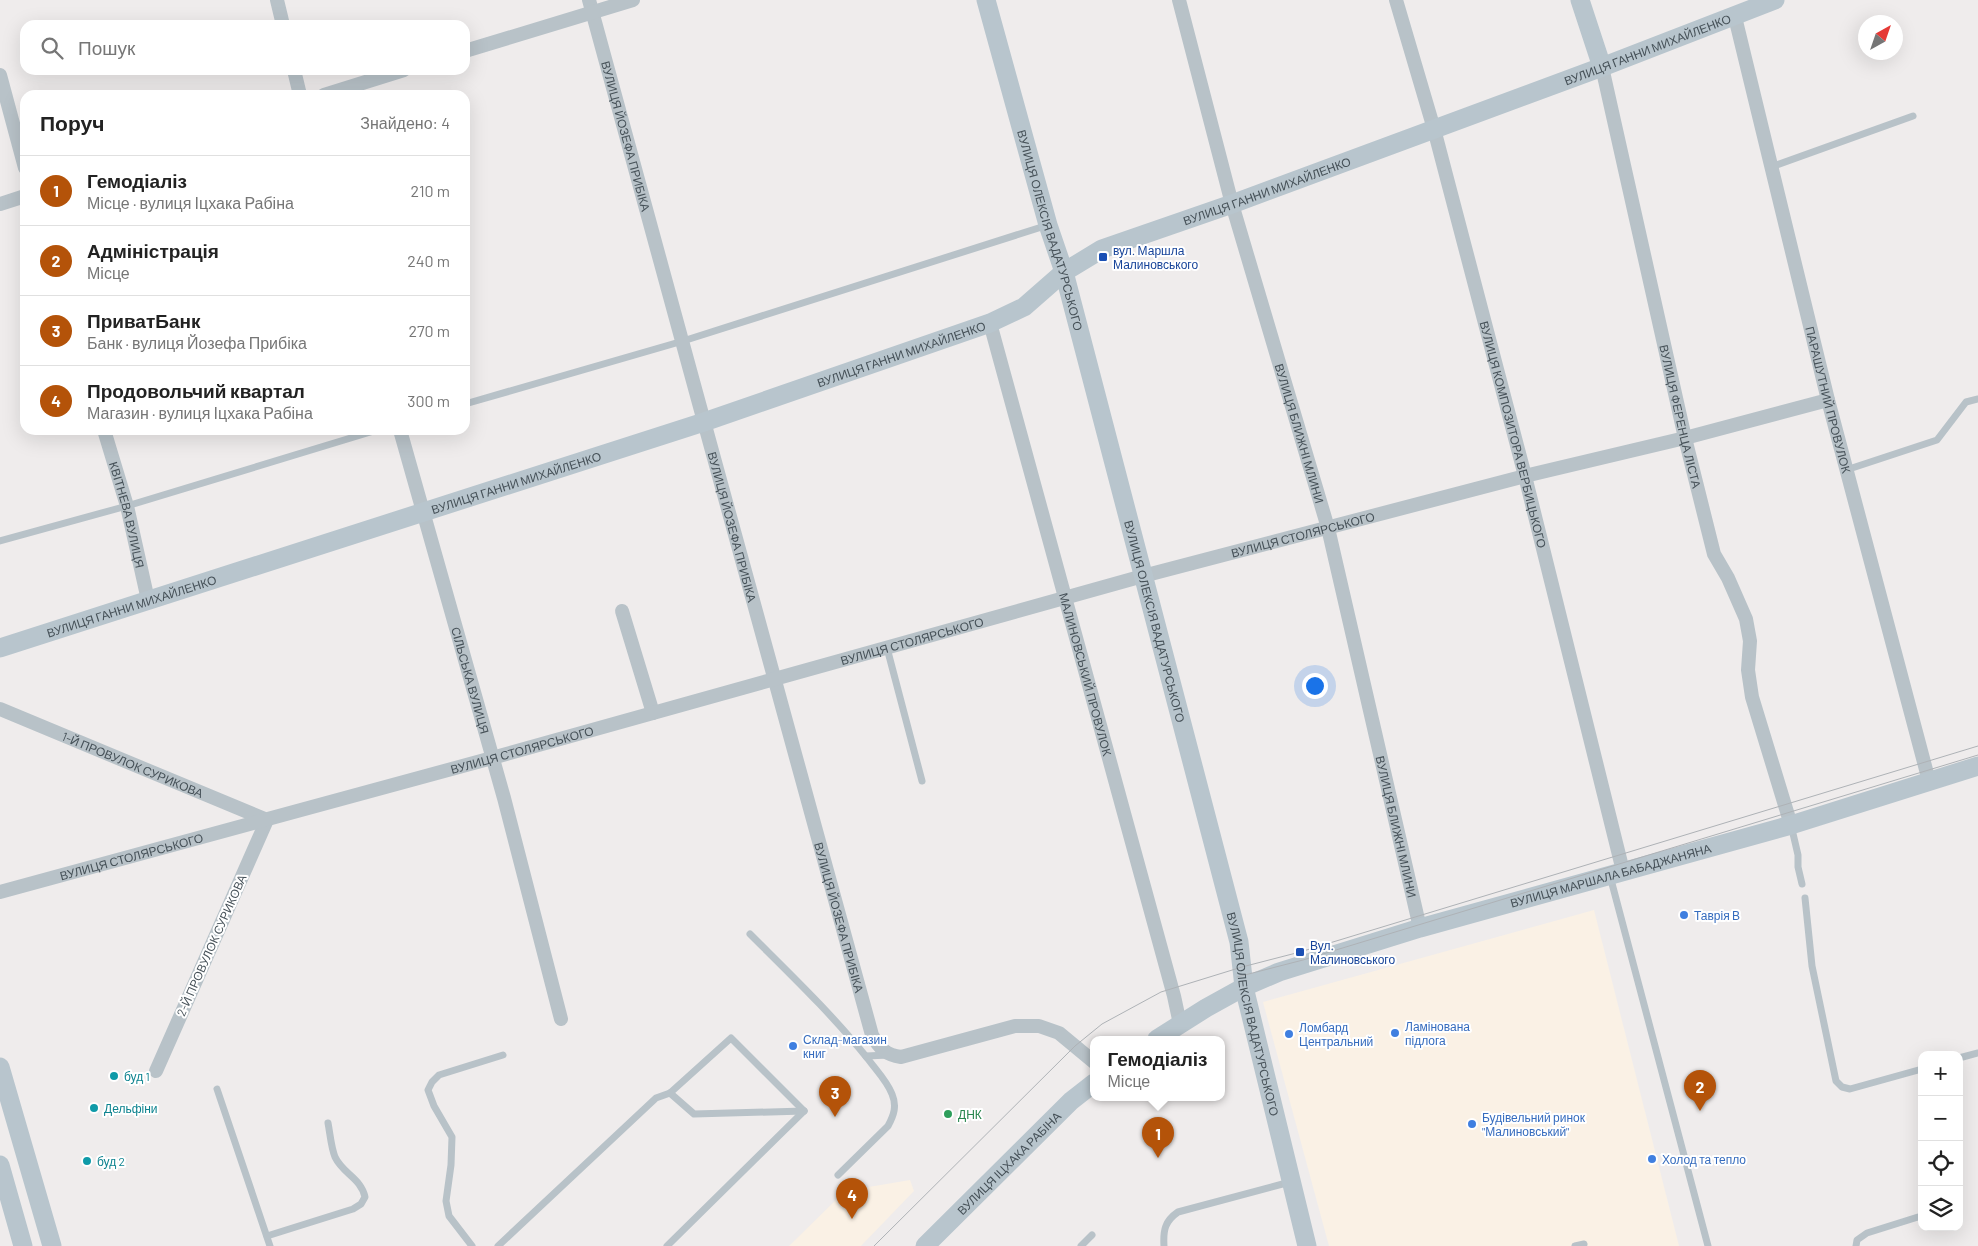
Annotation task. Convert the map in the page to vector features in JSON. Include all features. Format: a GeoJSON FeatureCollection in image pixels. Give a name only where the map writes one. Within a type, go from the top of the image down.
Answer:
{"type":"FeatureCollection","features":[{"type":"Feature","properties":{"kind":"street"},"geometry":{"type":"LineString","coordinates":[[277,0],[282,20]]}},
{"type":"Feature","properties":{"kind":"street"},"geometry":{"type":"LineString","coordinates":[[470,49],[590,6],[633,0]]}},
{"type":"Feature","properties":{"kind":"street","name":"ВУЛИЦЯ ОЛЕКСІЯ ВАДАТУРСЬКОГО"},"geometry":{"type":"LineString","coordinates":[[986,0],[1048,225],[1064,272],[1239,942],[1244,987],[1307,1246]]}},
{"type":"Feature","properties":{"kind":"street","name":"ВУЛИЦЯ БЛИЖНІ МЛИНИ"},"geometry":{"type":"LineString","coordinates":[[1179,0],[1232,204],[1328,528],[1420,928]]}},
{"type":"Feature","properties":{"kind":"street","name":"ВУЛИЦЯ КОМПОЗИТОРА ВЕРБИЦЬКОГО"},"geometry":{"type":"LineString","coordinates":[[1396,0],[1434,129],[1526,476],[1616,873]]}},
{"type":"Feature","properties":{"kind":"street","name":"ВУЛИЦЯ ФЕРЕНЦА ЛІСТА"},"geometry":{"type":"LineString","coordinates":[[1580,0],[1602,67],[1685,438],[1714,554],[1728,578],[1746,619],[1750,641],[1748,670],[1752,697],[1791,825]]}},
{"type":"Feature","properties":{"kind":"street","name":"ВУЛИЦЯ ГАННИ МИХАЙЛЕНКО"},"geometry":{"type":"LineString","coordinates":[[0,648],[704,422],[990,323],[1024,307],[1064,272],[1102,249],[1232,204],[1602,67],[1732,8],[1775,0]]}},
{"type":"Feature","properties":{"kind":"street","name":"ВУЛИЦЯ ЙОЗЕФА ПРИБІКА"},"geometry":{"type":"LineString","coordinates":[[590,6],[684,341],[773,679],[872,1035],[887,1053]]}},
{"type":"Feature","properties":{"kind":"street","name":"ПАРАШУТНИЙ ПРОВУЛОК"},"geometry":{"type":"LineString","coordinates":[[1732,8],[1828,400],[1929,781]]}},
{"type":"Feature","properties":{"kind":"street"},"geometry":{"type":"LineString","coordinates":[[0,75],[20,149]]}},
{"type":"Feature","properties":{"kind":"street"},"geometry":{"type":"LineString","coordinates":[[295,75],[299,90]]}},
{"type":"Feature","properties":{"kind":"street"},"geometry":{"type":"LineString","coordinates":[[340,90],[388,75]]}},
{"type":"Feature","properties":{"kind":"street"},"geometry":{"type":"LineString","coordinates":[[0,204],[20,198]]}},
{"type":"Feature","properties":{"kind":"street","name":"МАЛИНОВСЬКИЙ ПРОВУЛОК"},"geometry":{"type":"LineString","coordinates":[[990,323],[1174,996],[1180,1024]]}},
{"type":"Feature","properties":{"kind":"street","name":"ВУЛИЦЯ СТОЛЯРСЬКОГО"},"geometry":{"type":"LineString","coordinates":[[0,892],[492,758],[1143,576],[1526,476],[1685,438],[1828,400]]}},
{"type":"Feature","properties":{"kind":"street","name":"КВІТНЕВА ВУЛИЦЯ"},"geometry":{"type":"LineString","coordinates":[[106,435],[127,506],[148,600]]}},
{"type":"Feature","properties":{"kind":"street","name":"СІЛЬСЬКА ВУЛИЦЯ"},"geometry":{"type":"LineString","coordinates":[[401,435],[492,758],[562,1019]]}},
{"type":"Feature","properties":{"kind":"street"},"geometry":{"type":"LineString","coordinates":[[622,611],[653,713]]}},
{"type":"Feature","properties":{"kind":"street","name":"1-Й ПРОВУЛОК СУРИКОВА"},"geometry":{"type":"LineString","coordinates":[[0,709],[267,820]]}},
{"type":"Feature","properties":{"kind":"street","name":"ВУЛИЦЯ МАРШАЛА БАБАДЖАНЯНА"},"geometry":{"type":"LineString","coordinates":[[1244,987],[1279,972],[1420,928],[1791,825],[1978,766]]}},
{"type":"Feature","properties":{"kind":"street","name":"2-Й ПРОВУЛОК СУРИКОВА"},"geometry":{"type":"LineString","coordinates":[[156,1071],[267,820]]}},
{"type":"Feature","properties":{"kind":"street"},"geometry":{"type":"LineString","coordinates":[[1162,1036],[1244,987]]}},
{"type":"Feature","properties":{"kind":"street"},"geometry":{"type":"LineString","coordinates":[[887,1053],[901,1056],[1015,1026],[1039,1026],[1059,1033],[1090,1059]]}},
{"type":"Feature","properties":{"kind":"street"},"geometry":{"type":"LineString","coordinates":[[0,1067],[52,1246]]}},
{"type":"Feature","properties":{"kind":"street","name":"ВУЛИЦЯ ІЦХАКА РАБІНА"},"geometry":{"type":"LineString","coordinates":[[925,1246],[1072,1101],[1090,1086]]}},
{"type":"Feature","properties":{"kind":"street"},"geometry":{"type":"LineString","coordinates":[[0,1165],[23,1246]]}},
{"type":"Feature","properties":{"kind":"lane"},"geometry":{"type":"LineString","coordinates":[[1771,167],[1913,116]]}},
{"type":"Feature","properties":{"kind":"lane"},"geometry":{"type":"LineString","coordinates":[[470,403],[684,341],[1048,225]]}},
{"type":"Feature","properties":{"kind":"lane"},"geometry":{"type":"LineString","coordinates":[[1846,470],[1937,440],[1966,402],[1978,399]]}},
{"type":"Feature","properties":{"kind":"lane"},"geometry":{"type":"LineString","coordinates":[[0,541],[127,506],[361,435]]}},
{"type":"Feature","properties":{"kind":"lane"},"geometry":{"type":"LineString","coordinates":[[887,648],[922,781]]}},
{"type":"Feature","properties":{"kind":"lane"},"geometry":{"type":"LineString","coordinates":[[1791,825],[1802,884]]}},
{"type":"Feature","properties":{"kind":"lane"},"geometry":{"type":"LineString","coordinates":[[1616,873],[1708,1246]]}},
{"type":"Feature","properties":{"kind":"lane"},"geometry":{"type":"LineString","coordinates":[[1805,898],[1812,966],[1836,1081],[1842,1087],[1850,1088],[1918,1070]]}},
{"type":"Feature","properties":{"kind":"lane"},"geometry":{"type":"LineString","coordinates":[[750,934],[846,1030],[885,1081],[892,1094],[895,1107],[893,1117],[888,1126],[838,1175]]}},
{"type":"Feature","properties":{"kind":"lane"},"geometry":{"type":"LineString","coordinates":[[498,1246],[656,1098],[670,1093],[731,1038],[804,1112]]}},
{"type":"Feature","properties":{"kind":"lane"},"geometry":{"type":"LineString","coordinates":[[866,1056],[887,1053]]}},
{"type":"Feature","properties":{"kind":"lane"},"geometry":{"type":"LineString","coordinates":[[1963,1057],[1978,1053]]}},
{"type":"Feature","properties":{"kind":"lane"},"geometry":{"type":"LineString","coordinates":[[472,1246],[449,1216],[446,1201],[452,1165],[452,1137],[434,1106],[428,1090],[439,1074],[503,1055]]}},
{"type":"Feature","properties":{"kind":"lane"},"geometry":{"type":"LineString","coordinates":[[217,1089],[270,1246]]}},
{"type":"Feature","properties":{"kind":"lane"},"geometry":{"type":"LineString","coordinates":[[670,1093],[694,1114],[804,1112]]}},
{"type":"Feature","properties":{"kind":"lane"},"geometry":{"type":"LineString","coordinates":[[667,1246],[804,1112]]}},
{"type":"Feature","properties":{"kind":"lane"},"geometry":{"type":"LineString","coordinates":[[267,1236],[353,1209],[361,1204],[365,1197],[363,1188],[343,1169],[335,1157],[328,1122]]}},
{"type":"Feature","properties":{"kind":"lane"},"geometry":{"type":"LineString","coordinates":[[1164,1246],[1165,1226],[1170,1218],[1178,1212],[1291,1182]]}},
{"type":"Feature","properties":{"kind":"lane"},"geometry":{"type":"LineString","coordinates":[[1856,1246],[1857,1240],[1867,1233],[1918,1217]]}},
{"type":"Feature","properties":{"kind":"lane"},"geometry":{"type":"LineString","coordinates":[[1081,1246],[1092,1235]]}},
{"type":"Feature","properties":{"kind":"lane"},"geometry":{"type":"LineString","coordinates":[[1575,1246],[1584,1244]]}},
{"type":"Feature","properties":{"kind":"shaded area","name":"Будівельний ринок \"Малиновський\""},"geometry":{"type":"Polygon","coordinates":[[[1594,910],[1679,1246],[1329,1246],[1263,1002],[1594,910]]]}},
{"type":"Feature","properties":{"kind":"shaded area"},"geometry":{"type":"Polygon","coordinates":[[[910,1180],[914,1191],[861,1246],[789,1246],[845,1191],[910,1180]]]}},
{"type":"Feature","properties":{"kind":"tram line"},"geometry":{"type":"LineString","coordinates":[[874,1246],[1075,1046],[1102,1024],[1161,992],[1242,967],[1300,952],[1978,746]]}},
{"type":"Feature","properties":{"kind":"tram line"},"geometry":{"type":"LineString","coordinates":[[1237,977],[1303,960],[1978,755]]}},
{"type":"Feature","properties":{"kind":"place","name":"вул. Маршла Малиновського"},"geometry":{"type":"Point","coordinates":[1103,257]}},
{"type":"Feature","properties":{"kind":"place","name":"Таврія В"},"geometry":{"type":"Point","coordinates":[1684,915]}},
{"type":"Feature","properties":{"kind":"place","name":"Вул. Малиновського"},"geometry":{"type":"Point","coordinates":[1300,952]}},
{"type":"Feature","properties":{"kind":"place","name":"Ламінована підлога"},"geometry":{"type":"Point","coordinates":[1395,1033]}},
{"type":"Feature","properties":{"kind":"place","name":"Ломбард Центральний"},"geometry":{"type":"Point","coordinates":[1289,1034]}},
{"type":"Feature","properties":{"kind":"place","name":"Склад-магазин книг"},"geometry":{"type":"Point","coordinates":[793,1046]}},
{"type":"Feature","properties":{"kind":"place","name":"буд 1"},"geometry":{"type":"Point","coordinates":[114,1076]}},
{"type":"Feature","properties":{"kind":"place","name":"Дельфіни"},"geometry":{"type":"Point","coordinates":[94,1108]}},
{"type":"Feature","properties":{"kind":"place","name":"Адміністрація"},"geometry":{"type":"Point","coordinates":[1700,1111]}},
{"type":"Feature","properties":{"kind":"place","name":"ДНК"},"geometry":{"type":"Point","coordinates":[948,1114]}},
{"type":"Feature","properties":{"kind":"place","name":"ПриватБанк"},"geometry":{"type":"Point","coordinates":[835,1117]}},
{"type":"Feature","properties":{"kind":"place","name":"Будівельний ринок \"Малиновський\""},"geometry":{"type":"Point","coordinates":[1472,1124]}},
{"type":"Feature","properties":{"kind":"place","name":"Гемодіаліз"},"geometry":{"type":"Point","coordinates":[1158,1158]}},
{"type":"Feature","properties":{"kind":"place","name":"Холод та тепло"},"geometry":{"type":"Point","coordinates":[1652,1159]}},
{"type":"Feature","properties":{"kind":"place","name":"буд 2"},"geometry":{"type":"Point","coordinates":[87,1161]}},
{"type":"Feature","properties":{"kind":"place","name":"Продовольчий квартал"},"geometry":{"type":"Point","coordinates":[852,1219]}}]}
